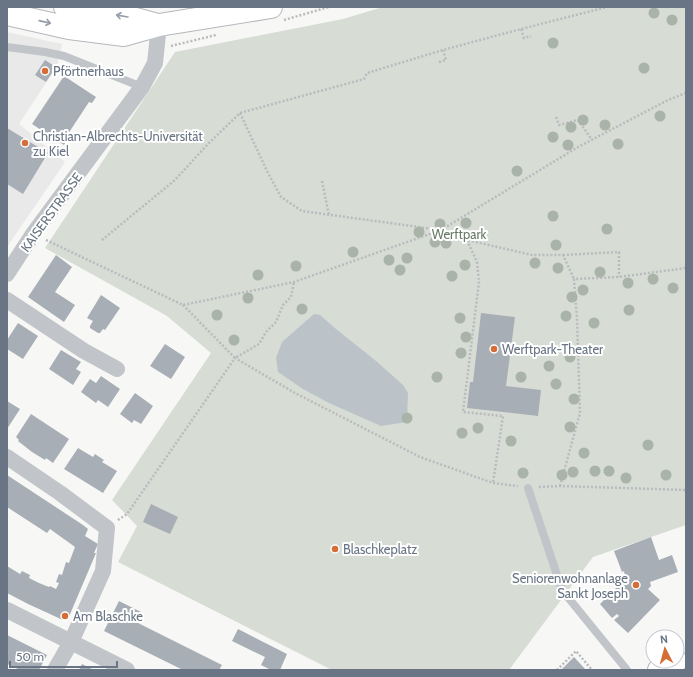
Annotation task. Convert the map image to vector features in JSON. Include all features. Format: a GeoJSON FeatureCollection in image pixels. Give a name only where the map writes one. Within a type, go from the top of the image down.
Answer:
{"type":"FeatureCollection","features":[{"type":"Feature","properties":{"kind":"main road"},"geometry":{"type":"LineString","coordinates":[[65,7],[125,16],[160,25]]}},
{"type":"Feature","properties":{"kind":"main road"},"geometry":{"type":"LineString","coordinates":[[7,14],[69,28],[124,35],[160,25],[271,7]]}},
{"type":"Feature","properties":{"kind":"street","name":"KAISERSTRASSE"},"geometry":{"type":"LineString","coordinates":[[7,274],[33,234],[142,87],[155,63],[160,25]]}},
{"type":"Feature","properties":{"kind":"street"},"geometry":{"type":"LineString","coordinates":[[7,300],[84,351],[117,369]]}},
{"type":"Feature","properties":{"kind":"street"},"geometry":{"type":"LineString","coordinates":[[7,456],[107,528],[103,571],[71,642],[55,670]]}},
{"type":"Feature","properties":{"kind":"street"},"geometry":{"type":"LineString","coordinates":[[7,610],[127,670]]}},
{"type":"Feature","properties":{"kind":"lane"},"geometry":{"type":"LineString","coordinates":[[7,47],[64,56],[142,87]]}},
{"type":"Feature","properties":{"kind":"lane"},"geometry":{"type":"LineString","coordinates":[[528,488],[562,590],[628,670]]}},
{"type":"Feature","properties":{"kind":"path"},"geometry":{"type":"LineString","coordinates":[[102,240],[175,180],[208,144],[240,113],[364,79],[367,73],[443,50],[521,28],[607,7]]}},
{"type":"Feature","properties":{"kind":"path"},"geometry":{"type":"LineString","coordinates":[[521,28],[524,38],[531,36]]}},
{"type":"Feature","properties":{"kind":"path"},"geometry":{"type":"LineString","coordinates":[[439,62],[446,60],[443,50]]}},
{"type":"Feature","properties":{"kind":"path"},"geometry":{"type":"LineString","coordinates":[[183,305],[294,282],[441,230],[578,147],[668,100],[686,93]]}},
{"type":"Feature","properties":{"kind":"path"},"geometry":{"type":"LineString","coordinates":[[240,113],[281,197],[302,211],[441,230],[467,240],[532,254],[563,255],[619,252],[619,277]]}},
{"type":"Feature","properties":{"kind":"path"},"geometry":{"type":"LineString","coordinates":[[556,117],[559,125],[578,120],[592,140]]}},
{"type":"Feature","properties":{"kind":"path"},"geometry":{"type":"LineString","coordinates":[[322,181],[329,215]]}},
{"type":"Feature","properties":{"kind":"path"},"geometry":{"type":"LineString","coordinates":[[33,234],[183,305],[236,358],[295,393],[420,457],[493,483],[528,488],[560,486],[686,490]]}},
{"type":"Feature","properties":{"kind":"path"},"geometry":{"type":"LineString","coordinates":[[467,240],[477,262],[479,282],[463,412],[503,416],[493,483]]}},
{"type":"Feature","properties":{"kind":"path"},"geometry":{"type":"LineString","coordinates":[[560,486],[580,413],[574,279],[563,255]]}},
{"type":"Feature","properties":{"kind":"path"},"geometry":{"type":"LineString","coordinates":[[574,279],[619,277],[686,268]]}},
{"type":"Feature","properties":{"kind":"path"},"geometry":{"type":"LineString","coordinates":[[107,528],[127,514],[236,358],[259,344],[266,332],[276,322],[284,306],[291,297],[294,282]]}},
{"type":"Feature","properties":{"kind":"path"},"geometry":{"type":"LineString","coordinates":[[557,670],[576,651],[592,670]]}},
{"type":"Feature","properties":{"kind":"shaded area","name":"Christian-Albrechts-Universität zu Kiel"},"geometry":{"type":"Polygon","coordinates":[[[7,32],[62,44],[57,66],[19,124],[65,162],[7,247],[7,32]]]}},
{"type":"Feature","properties":{"kind":"shaded area"},"geometry":{"type":"Polygon","coordinates":[[[314,314],[320,315],[403,385],[408,393],[407,422],[381,426],[329,403],[303,389],[278,372],[276,358],[282,342],[314,314]]]}},
{"type":"Feature","properties":{"kind":"green space","name":"Werftpark"},"geometry":{"type":"Polygon","coordinates":[[[383,7],[686,7],[686,525],[593,557],[509,670],[332,670],[118,562],[137,526],[112,500],[211,353],[167,316],[45,248],[175,52],[343,19],[383,7]]]}},
{"type":"Feature","properties":{"kind":"building","name":"Pförtnerhaus"},"geometry":{"type":"Polygon","coordinates":[[[45,60],[56,67],[46,82],[35,75],[45,60]]]}},
{"type":"Feature","properties":{"kind":"building"},"geometry":{"type":"Polygon","coordinates":[[[64,76],[96,97],[92,103],[89,102],[66,137],[68,138],[64,145],[32,124],[64,76]]]}},
{"type":"Feature","properties":{"kind":"building"},"geometry":{"type":"Polygon","coordinates":[[[7,128],[48,153],[23,194],[7,184],[7,128]]]}},
{"type":"Feature","properties":{"kind":"building"},"geometry":{"type":"Polygon","coordinates":[[[56,255],[72,267],[55,292],[75,305],[64,322],[28,297],[56,255]]]}},
{"type":"Feature","properties":{"kind":"building"},"geometry":{"type":"Polygon","coordinates":[[[101,295],[120,308],[105,330],[103,329],[100,333],[98,333],[90,328],[93,321],[87,318],[101,295]]]}},
{"type":"Feature","properties":{"kind":"building","name":"Werftpark-Theater"},"geometry":{"type":"Polygon","coordinates":[[[481,313],[515,317],[506,386],[541,390],[538,416],[467,408],[470,382],[473,382],[481,313]]]}},
{"type":"Feature","properties":{"kind":"building"},"geometry":{"type":"Polygon","coordinates":[[[18,323],[38,336],[23,359],[7,349],[7,340],[18,323]]]}},
{"type":"Feature","properties":{"kind":"building"},"geometry":{"type":"Polygon","coordinates":[[[165,344],[185,357],[171,379],[150,366],[165,344]]]}},
{"type":"Feature","properties":{"kind":"building"},"geometry":{"type":"Polygon","coordinates":[[[61,350],[81,362],[76,369],[81,372],[73,385],[49,369],[61,350]]]}},
{"type":"Feature","properties":{"kind":"building"},"geometry":{"type":"Polygon","coordinates":[[[101,376],[120,389],[108,407],[98,400],[96,403],[81,392],[90,379],[96,383],[101,376]]]}},
{"type":"Feature","properties":{"kind":"building"},"geometry":{"type":"Polygon","coordinates":[[[135,393],[153,406],[141,424],[134,420],[132,423],[120,414],[135,393]]]}},
{"type":"Feature","properties":{"kind":"building"},"geometry":{"type":"Polygon","coordinates":[[[7,401],[20,409],[7,429],[7,401]]]}},
{"type":"Feature","properties":{"kind":"building"},"geometry":{"type":"Polygon","coordinates":[[[31,414],[69,439],[53,463],[32,452],[18,441],[19,440],[16,437],[31,414]]]}},
{"type":"Feature","properties":{"kind":"building"},"geometry":{"type":"Polygon","coordinates":[[[78,448],[93,457],[95,454],[104,460],[102,462],[117,471],[103,493],[64,469],[78,448]]]}},
{"type":"Feature","properties":{"kind":"building"},"geometry":{"type":"Polygon","coordinates":[[[7,475],[83,525],[88,529],[85,536],[98,544],[94,553],[96,553],[68,619],[63,620],[7,593],[7,566],[20,574],[22,571],[30,575],[29,578],[56,589],[59,583],[56,582],[59,574],[62,575],[66,562],[69,563],[75,547],[50,529],[47,533],[7,507],[7,475]]]}},
{"type":"Feature","properties":{"kind":"building"},"geometry":{"type":"Polygon","coordinates":[[[151,504],[178,517],[170,534],[143,522],[151,504]]]}},
{"type":"Feature","properties":{"kind":"building","name":"Seniorenwohnanlage Sankt Joseph"},"geometry":{"type":"Polygon","coordinates":[[[651,537],[659,560],[672,555],[678,572],[650,582],[651,586],[648,589],[660,600],[628,633],[614,620],[619,616],[617,614],[612,618],[600,604],[619,585],[624,584],[628,580],[624,571],[622,572],[614,551],[651,537]]]}},
{"type":"Feature","properties":{"kind":"building"},"geometry":{"type":"Polygon","coordinates":[[[119,601],[141,612],[136,622],[222,665],[219,670],[183,670],[104,631],[119,601]]]}},
{"type":"Feature","properties":{"kind":"building"},"geometry":{"type":"Polygon","coordinates":[[[238,629],[287,654],[280,670],[271,670],[261,665],[265,657],[232,641],[238,629]]]}},
{"type":"Feature","properties":{"kind":"building"},"geometry":{"type":"Polygon","coordinates":[[[7,635],[47,655],[39,670],[20,670],[7,664],[7,635]]]}},
{"type":"Feature","properties":{"kind":"building"},"geometry":{"type":"Polygon","coordinates":[[[574,657],[586,670],[561,670],[574,657]]]}},
{"type":"Feature","properties":{"kind":"building"},"geometry":{"type":"Polygon","coordinates":[[[82,664],[94,670],[79,670],[82,664]]]}},
{"type":"Feature","properties":{"kind":"place","name":"Pförtnerhaus"},"geometry":{"type":"Point","coordinates":[45,71]}},
{"type":"Feature","properties":{"kind":"place","name":"Christian-Albrechts-Universität zu Kiel"},"geometry":{"type":"Point","coordinates":[25,143]}},
{"type":"Feature","properties":{"kind":"place","name":"Werftpark-Theater"},"geometry":{"type":"Point","coordinates":[494,349]}},
{"type":"Feature","properties":{"kind":"place","name":"Blaschkeplatz"},"geometry":{"type":"Point","coordinates":[335,549]}},
{"type":"Feature","properties":{"kind":"place","name":"Seniorenwohnanlage Sankt Joseph"},"geometry":{"type":"Point","coordinates":[636,585]}},
{"type":"Feature","properties":{"kind":"place","name":"Am Blaschke"},"geometry":{"type":"Point","coordinates":[65,616]}}]}
